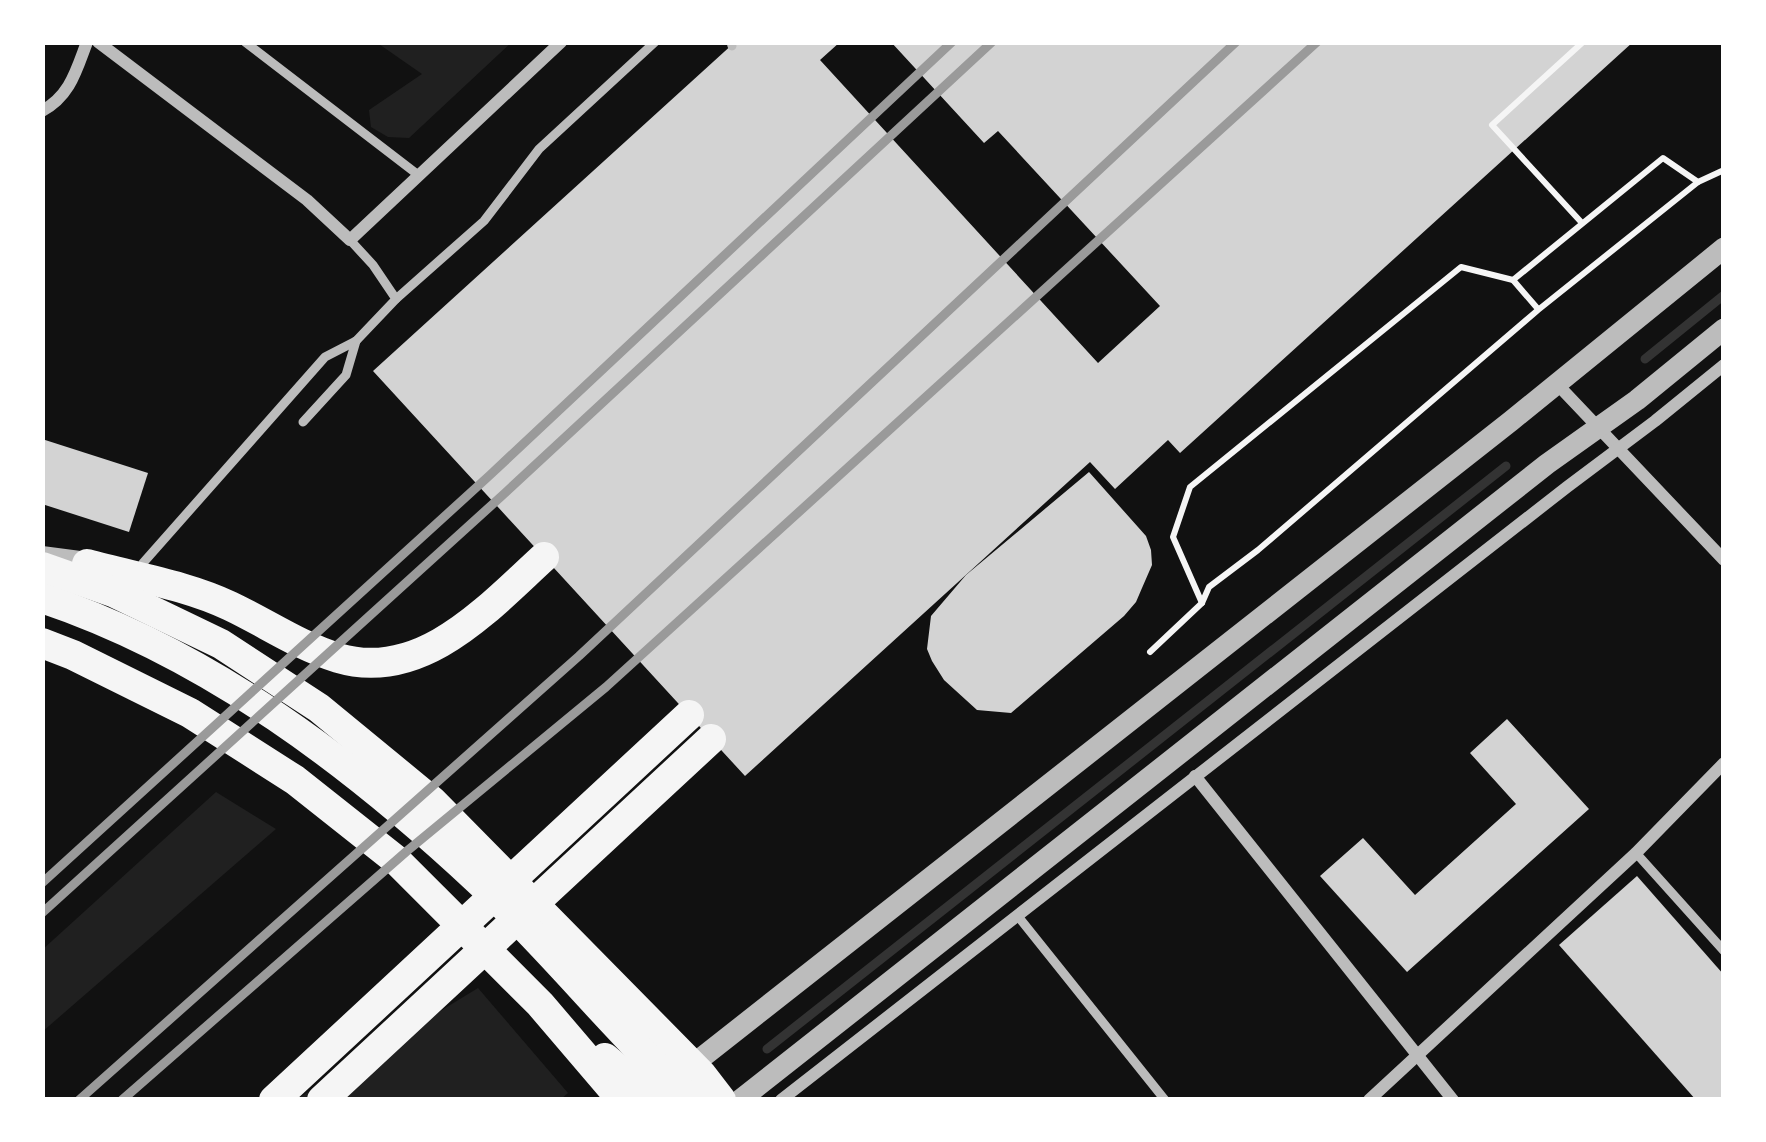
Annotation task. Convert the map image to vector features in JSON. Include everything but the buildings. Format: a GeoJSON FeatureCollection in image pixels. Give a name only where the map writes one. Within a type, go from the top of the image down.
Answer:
{"type":"FeatureCollection","features":[{"type":"Feature","properties":{"kind":"highway"},"geometry":{"type":"LineString","coordinates":[[43,558],[208,597],[320,652],[364,662],[423,652],[453,636],[544,557]]}},
{"type":"Feature","properties":{"kind":"highway"},"geometry":{"type":"LineString","coordinates":[[43,558],[220,644],[319,708],[432,801],[686,1058],[721,1100]]}},
{"type":"Feature","properties":{"kind":"highway"},"geometry":{"type":"LineString","coordinates":[[42,598],[194,663],[338,759],[483,884],[689,1100]]}},
{"type":"Feature","properties":{"kind":"highway"},"geometry":{"type":"LineString","coordinates":[[42,644],[190,713],[295,780],[397,860],[540,1004],[622,1100]]}},
{"type":"Feature","properties":{"kind":"highway"},"geometry":{"type":"LineString","coordinates":[[274,1100],[688,715]]}},
{"type":"Feature","properties":{"kind":"highway"},"geometry":{"type":"LineString","coordinates":[[322,1100],[711,739]]}},
{"type":"Feature","properties":{"kind":"highway"},"geometry":{"type":"LineString","coordinates":[[540,1004],[651,1100]]}},
{"type":"Feature","properties":{"kind":"street"},"geometry":{"type":"LineString","coordinates":[[42,111],[56,104],[69,88],[87,42]]}},
{"type":"Feature","properties":{"kind":"street"},"geometry":{"type":"LineString","coordinates":[[98,42],[307,200],[350,240],[561,42]]}},
{"type":"Feature","properties":{"kind":"street"},"geometry":{"type":"LineString","coordinates":[[651,1100],[1724,248]]}},
{"type":"Feature","properties":{"kind":"street"},"geometry":{"type":"LineString","coordinates":[[700,1060],[737,1100],[1724,329]]}},
{"type":"Feature","properties":{"kind":"street"},"geometry":{"type":"LineString","coordinates":[[781,1100],[1724,365]]}},
{"type":"Feature","properties":{"kind":"street"},"geometry":{"type":"LineString","coordinates":[[1557,384],[1724,560]]}},
{"type":"Feature","properties":{"kind":"street"},"geometry":{"type":"LineString","coordinates":[[43,558],[143,563]]}},
{"type":"Feature","properties":{"kind":"street"},"geometry":{"type":"LineString","coordinates":[[1369,1100],[1636,854],[1724,763]]}},
{"type":"Feature","properties":{"kind":"street"},"geometry":{"type":"LineString","coordinates":[[1195,776],[1453,1100]]}},
{"type":"Feature","properties":{"kind":"lane"},"geometry":{"type":"LineString","coordinates":[[245,42],[417,174]]}},
{"type":"Feature","properties":{"kind":"lane"},"geometry":{"type":"LineString","coordinates":[[143,563],[325,357],[356,341],[484,221],[539,148],[656,42]]}},
{"type":"Feature","properties":{"kind":"lane"},"geometry":{"type":"LineString","coordinates":[[350,240],[397,299]]}},
{"type":"Feature","properties":{"kind":"lane"},"geometry":{"type":"LineString","coordinates":[[303,422],[346,375],[356,341]]}},
{"type":"Feature","properties":{"kind":"lane"},"geometry":{"type":"LineString","coordinates":[[1636,854],[1724,951]]}},
{"type":"Feature","properties":{"kind":"lane"},"geometry":{"type":"LineString","coordinates":[[1017,915],[1165,1100]]}},
{"type":"Feature","properties":{"kind":"path"},"geometry":{"type":"LineString","coordinates":[[1582,224],[1492,125],[1583,42]]}},
{"type":"Feature","properties":{"kind":"path"},"geometry":{"type":"LineString","coordinates":[[1513,280],[1663,158],[1698,182]]}},
{"type":"Feature","properties":{"kind":"path"},"geometry":{"type":"LineString","coordinates":[[1150,652],[1202,603],[1209,587],[1538,310],[1698,182],[1724,170]]}},
{"type":"Feature","properties":{"kind":"path"},"geometry":{"type":"LineString","coordinates":[[1202,603],[1173,537],[1190,487],[1461,266],[1513,280],[1538,310]]}},
{"type":"Feature","properties":{"kind":"shaded area"},"geometry":{"type":"Polygon","coordinates":[[[376,42],[512,42],[409,138],[388,137],[371,127],[369,110],[422,74],[376,42]]]}},
{"type":"Feature","properties":{"kind":"shaded area"},"geometry":{"type":"Polygon","coordinates":[[[216,792],[276,829],[42,1032],[42,950],[216,792]]]}},
{"type":"Feature","properties":{"kind":"shaded area"},"geometry":{"type":"Polygon","coordinates":[[[478,988],[568,1093],[560,1100],[295,1100],[478,988]]]}},
{"type":"Feature","properties":{"kind":"waterway"},"geometry":{"type":"LineString","coordinates":[[1645,359],[1724,295]]}},
{"type":"Feature","properties":{"kind":"waterway"},"geometry":{"type":"LineString","coordinates":[[767,1049],[1506,466]]}},
{"type":"Feature","properties":{"kind":"railway"},"geometry":{"type":"LineString","coordinates":[[42,883],[490,475],[952,42]]}},
{"type":"Feature","properties":{"kind":"railway"},"geometry":{"type":"LineString","coordinates":[[42,913],[992,42]]}},
{"type":"Feature","properties":{"kind":"railway"},"geometry":{"type":"LineString","coordinates":[[79,1100],[579,656],[1236,42]]}},
{"type":"Feature","properties":{"kind":"railway"},"geometry":{"type":"LineString","coordinates":[[122,1100],[407,851],[606,687],[1317,42]]}}]}
